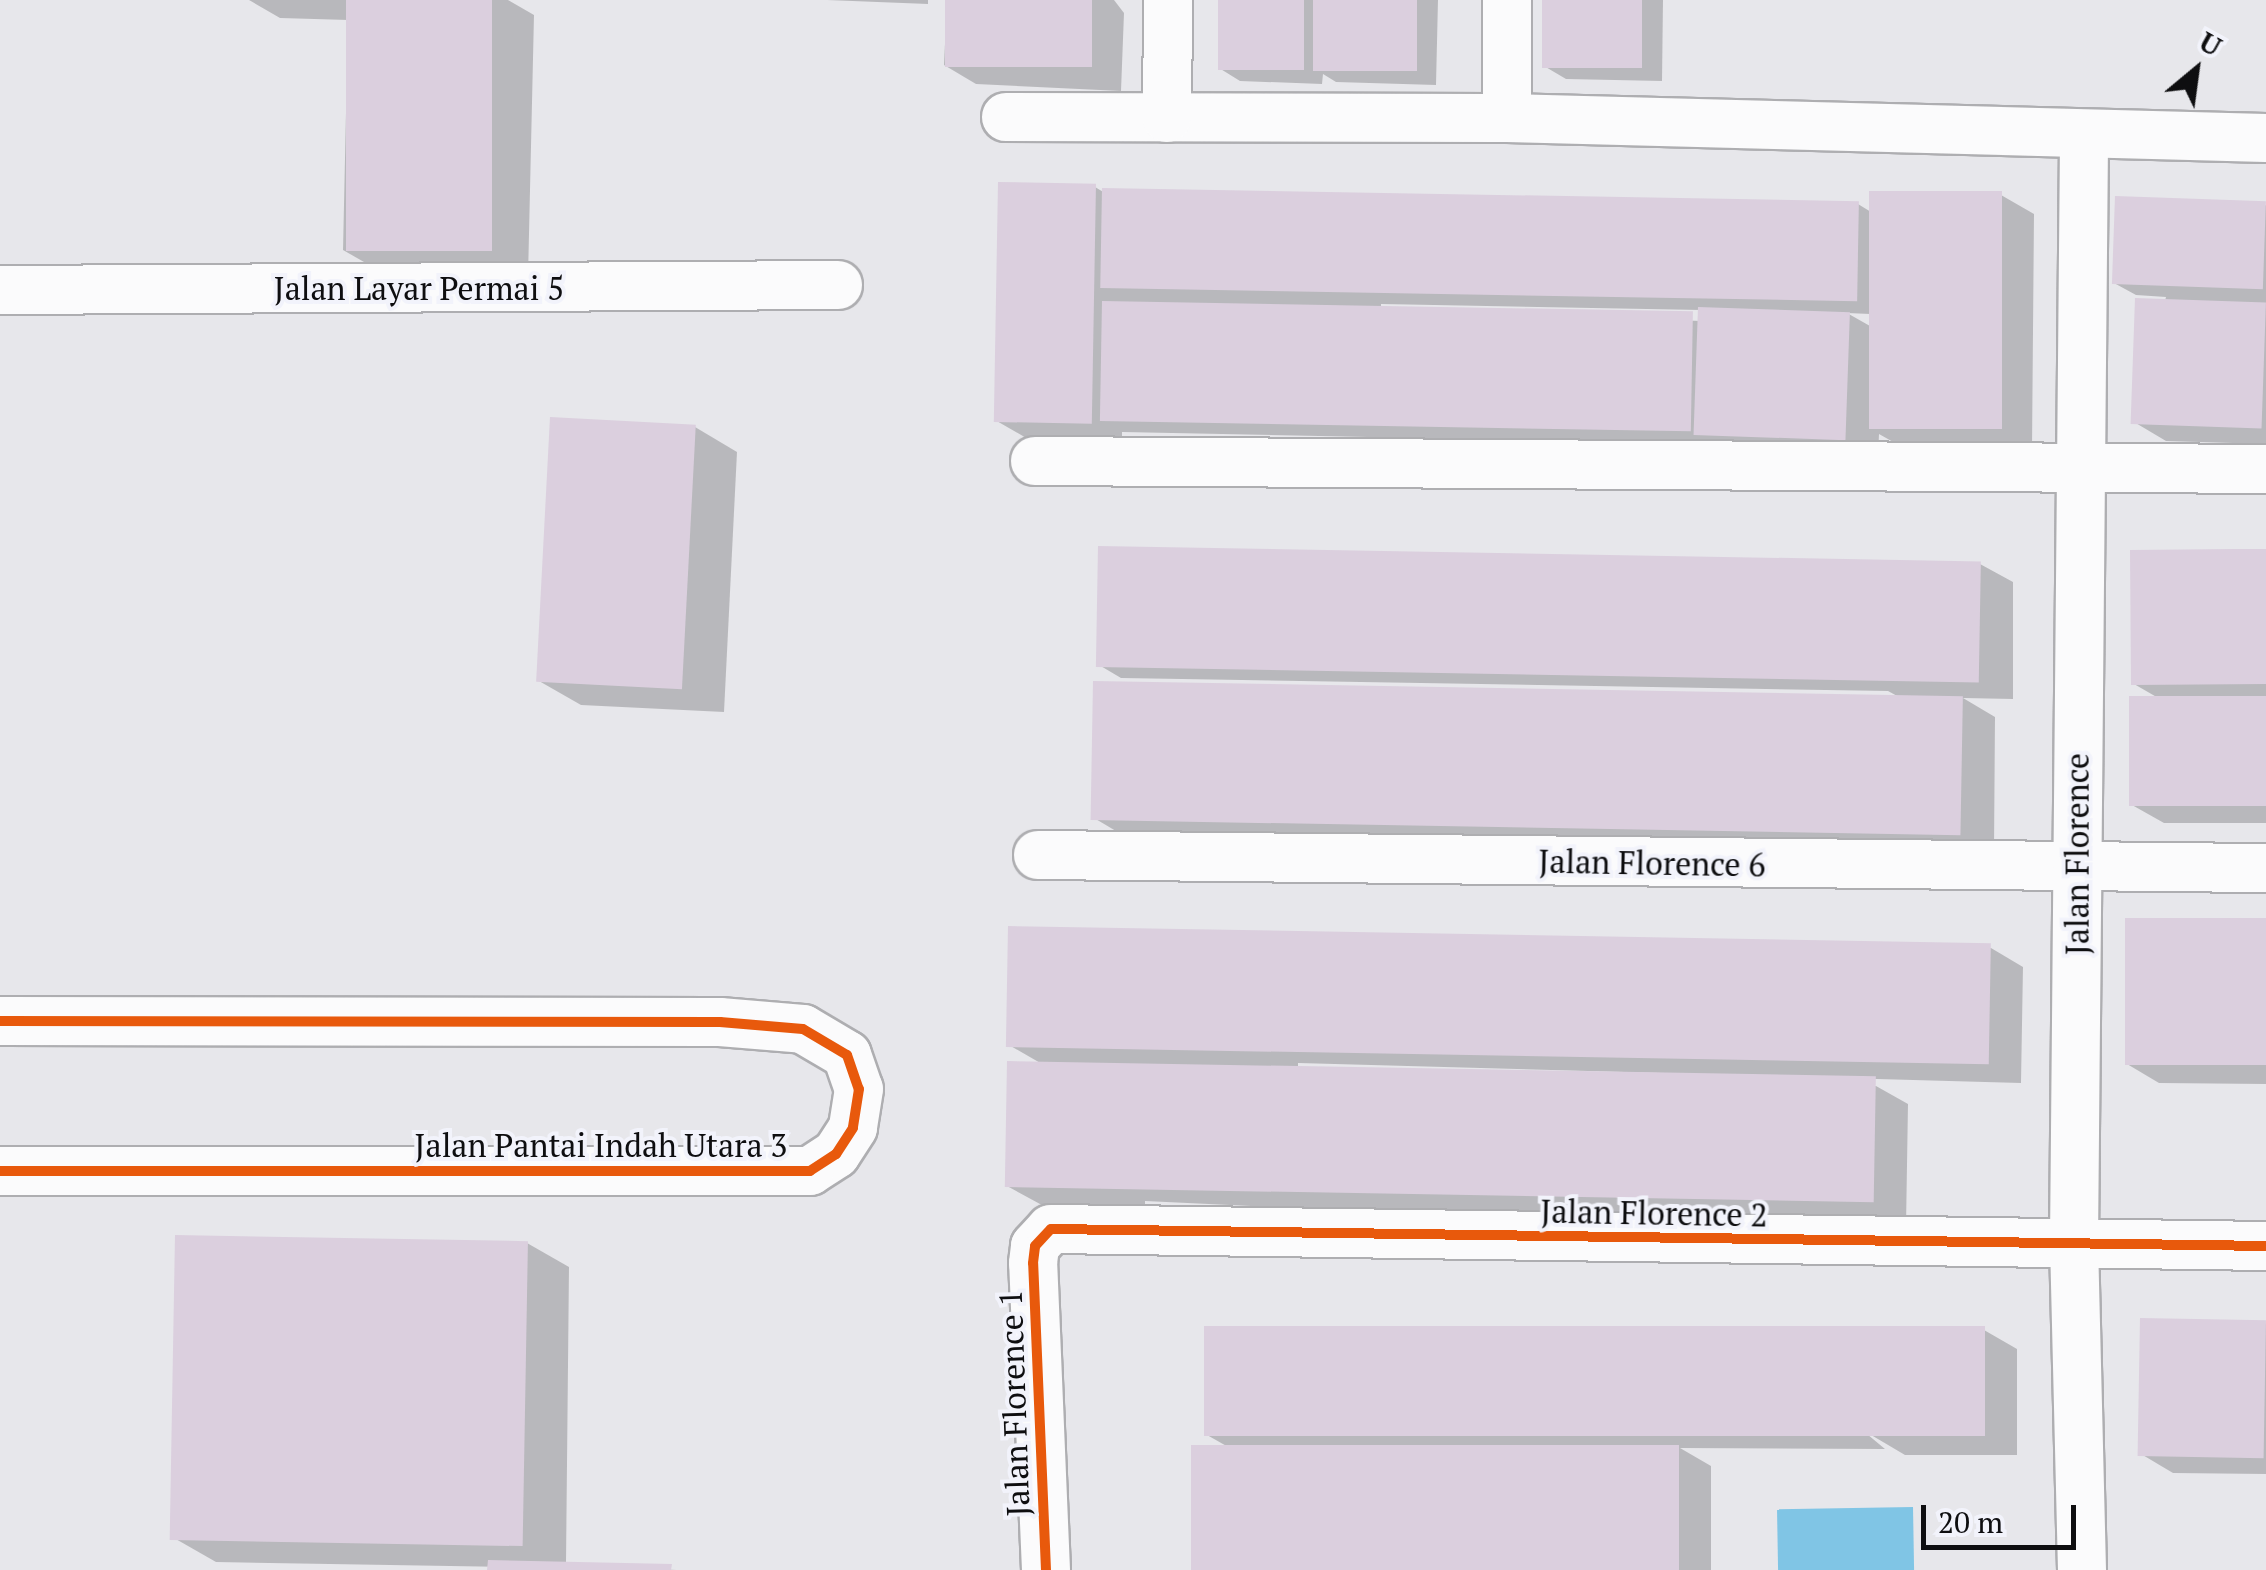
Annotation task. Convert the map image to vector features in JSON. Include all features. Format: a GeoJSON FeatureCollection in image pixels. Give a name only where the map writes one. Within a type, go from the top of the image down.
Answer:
{"type":"FeatureCollection","features":[{"type":"Feature","properties":{"kind":"street"},"geometry":{"type":"LineString","coordinates":[[1166,118],[1168,0]]}},
{"type":"Feature","properties":{"kind":"street"},"geometry":{"type":"LineString","coordinates":[[1506,118],[1507,0]]}},
{"type":"Feature","properties":{"kind":"street"},"geometry":{"type":"LineString","coordinates":[[1006,117],[1506,118],[2084,138],[2266,138]]}},
{"type":"Feature","properties":{"kind":"street","name":"Jalan Florence"},"geometry":{"type":"LineString","coordinates":[[2082,1570],[2074,1243],[2077,466],[2084,138]]}},
{"type":"Feature","properties":{"kind":"street","name":"Jalan Layar Permai 5"},"geometry":{"type":"LineString","coordinates":[[0,290],[838,285]]}},
{"type":"Feature","properties":{"kind":"street"},"geometry":{"type":"LineString","coordinates":[[1035,461],[2266,469]]}},
{"type":"Feature","properties":{"kind":"street","name":"Jalan Florence 6"},"geometry":{"type":"LineString","coordinates":[[1038,856],[2266,868]]}},
{"type":"Feature","properties":{"kind":"street","name":"Jalan Pantai Indah Utara 3"},"geometry":{"type":"LineString","coordinates":[[0,1021],[737,1024],[803,1030],[847,1054],[858,1090],[853,1128],[836,1154],[810,1170],[0,1170]]}},
{"type":"Feature","properties":{"kind":"street","name":"Jalan Florence 2"},"geometry":{"type":"LineString","coordinates":[[1042,1235],[1063,1228],[2266,1246]]}},
{"type":"Feature","properties":{"kind":"street","name":"Jalan Florence 1"},"geometry":{"type":"LineString","coordinates":[[1042,1235],[1033,1263],[1046,1570]]}},
{"type":"Feature","properties":{"kind":"water"},"geometry":{"type":"Polygon","coordinates":[[[1913,1507],[1914,1570],[1778,1570],[1777,1509],[1913,1507]]]}},
{"type":"Feature","properties":{"kind":"building"},"geometry":{"type":"Polygon","coordinates":[[[346,0],[492,0],[492,251],[346,251],[346,0]]]}},
{"type":"Feature","properties":{"kind":"building"},"geometry":{"type":"Polygon","coordinates":[[[945,0],[1092,0],[1092,67],[945,67],[945,0]]]}},
{"type":"Feature","properties":{"kind":"building"},"geometry":{"type":"Polygon","coordinates":[[[1218,0],[1304,0],[1304,70],[1218,70],[1218,0]]]}},
{"type":"Feature","properties":{"kind":"building"},"geometry":{"type":"Polygon","coordinates":[[[1313,0],[1417,0],[1417,71],[1313,71],[1313,0]]]}},
{"type":"Feature","properties":{"kind":"building"},"geometry":{"type":"Polygon","coordinates":[[[1542,0],[1642,0],[1642,68],[1542,68],[1542,0]]]}},
{"type":"Feature","properties":{"kind":"building"},"geometry":{"type":"Polygon","coordinates":[[[998,182],[1096,184],[1092,424],[994,422],[998,182]]]}},
{"type":"Feature","properties":{"kind":"building"},"geometry":{"type":"Polygon","coordinates":[[[1102,188],[1859,201],[1857,301],[1100,288],[1102,188]]]}},
{"type":"Feature","properties":{"kind":"building"},"geometry":{"type":"Polygon","coordinates":[[[1869,191],[2002,191],[2002,429],[1869,429],[1869,191]]]}},
{"type":"Feature","properties":{"kind":"building"},"geometry":{"type":"Polygon","coordinates":[[[2115,196],[2266,201],[2263,289],[2112,284],[2115,196]]]}},
{"type":"Feature","properties":{"kind":"building"},"geometry":{"type":"Polygon","coordinates":[[[2135,298],[2266,303],[2262,428],[2131,424],[2135,298]]]}},
{"type":"Feature","properties":{"kind":"building"},"geometry":{"type":"Polygon","coordinates":[[[1102,301],[1693,311],[1691,431],[1100,421],[1102,301]]]}},
{"type":"Feature","properties":{"kind":"building"},"geometry":{"type":"Polygon","coordinates":[[[1698,307],[1850,312],[1845,440],[1694,435],[1698,307]]]}},
{"type":"Feature","properties":{"kind":"building"},"geometry":{"type":"Polygon","coordinates":[[[550,417],[696,425],[682,689],[536,682],[550,417]]]}},
{"type":"Feature","properties":{"kind":"building"},"geometry":{"type":"Polygon","coordinates":[[[1098,546],[1981,561],[1979,682],[1096,667],[1098,546]]]}},
{"type":"Feature","properties":{"kind":"building"},"geometry":{"type":"Polygon","coordinates":[[[2266,549],[2266,684],[2131,685],[2130,550],[2266,549]]]}},
{"type":"Feature","properties":{"kind":"building"},"geometry":{"type":"Polygon","coordinates":[[[1093,681],[1963,696],[1960,835],[1091,820],[1093,681]]]}},
{"type":"Feature","properties":{"kind":"building"},"geometry":{"type":"Polygon","coordinates":[[[2129,696],[2266,696],[2266,806],[2129,806],[2129,696]]]}},
{"type":"Feature","properties":{"kind":"building"},"geometry":{"type":"Polygon","coordinates":[[[2125,918],[2266,918],[2266,1065],[2125,1065],[2125,918]]]}},
{"type":"Feature","properties":{"kind":"building"},"geometry":{"type":"Polygon","coordinates":[[[1008,926],[1991,943],[1989,1064],[1006,1047],[1008,926]]]}},
{"type":"Feature","properties":{"kind":"building"},"geometry":{"type":"Polygon","coordinates":[[[1007,1061],[1876,1076],[1874,1202],[1005,1187],[1007,1061]]]}},
{"type":"Feature","properties":{"kind":"building"},"geometry":{"type":"Polygon","coordinates":[[[175,1235],[528,1241],[523,1546],[170,1540],[175,1235]]]}},
{"type":"Feature","properties":{"kind":"building"},"geometry":{"type":"Polygon","coordinates":[[[2140,1318],[2266,1320],[2264,1458],[2138,1456],[2140,1318]]]}},
{"type":"Feature","properties":{"kind":"building"},"geometry":{"type":"Polygon","coordinates":[[[1204,1326],[1985,1326],[1985,1436],[1204,1436],[1204,1326]]]}},
{"type":"Feature","properties":{"kind":"building"},"geometry":{"type":"Polygon","coordinates":[[[1191,1445],[1679,1445],[1679,1570],[1191,1570],[1191,1445]]]}},
{"type":"Feature","properties":{"kind":"building"},"geometry":{"type":"Polygon","coordinates":[[[488,1560],[672,1564],[671,1570],[487,1570],[488,1560]]]}},
{"type":"Feature","properties":{"kind":"cycle path"},"geometry":{"type":"LineString","coordinates":[[0,1021],[720,1022],[803,1029],[847,1055],[859,1089],[853,1128],[836,1154],[810,1171],[0,1171]]}},
{"type":"Feature","properties":{"kind":"cycle path"},"geometry":{"type":"LineString","coordinates":[[1046,1570],[1033,1263],[1035,1246],[1051,1229],[2266,1246]]}}]}
